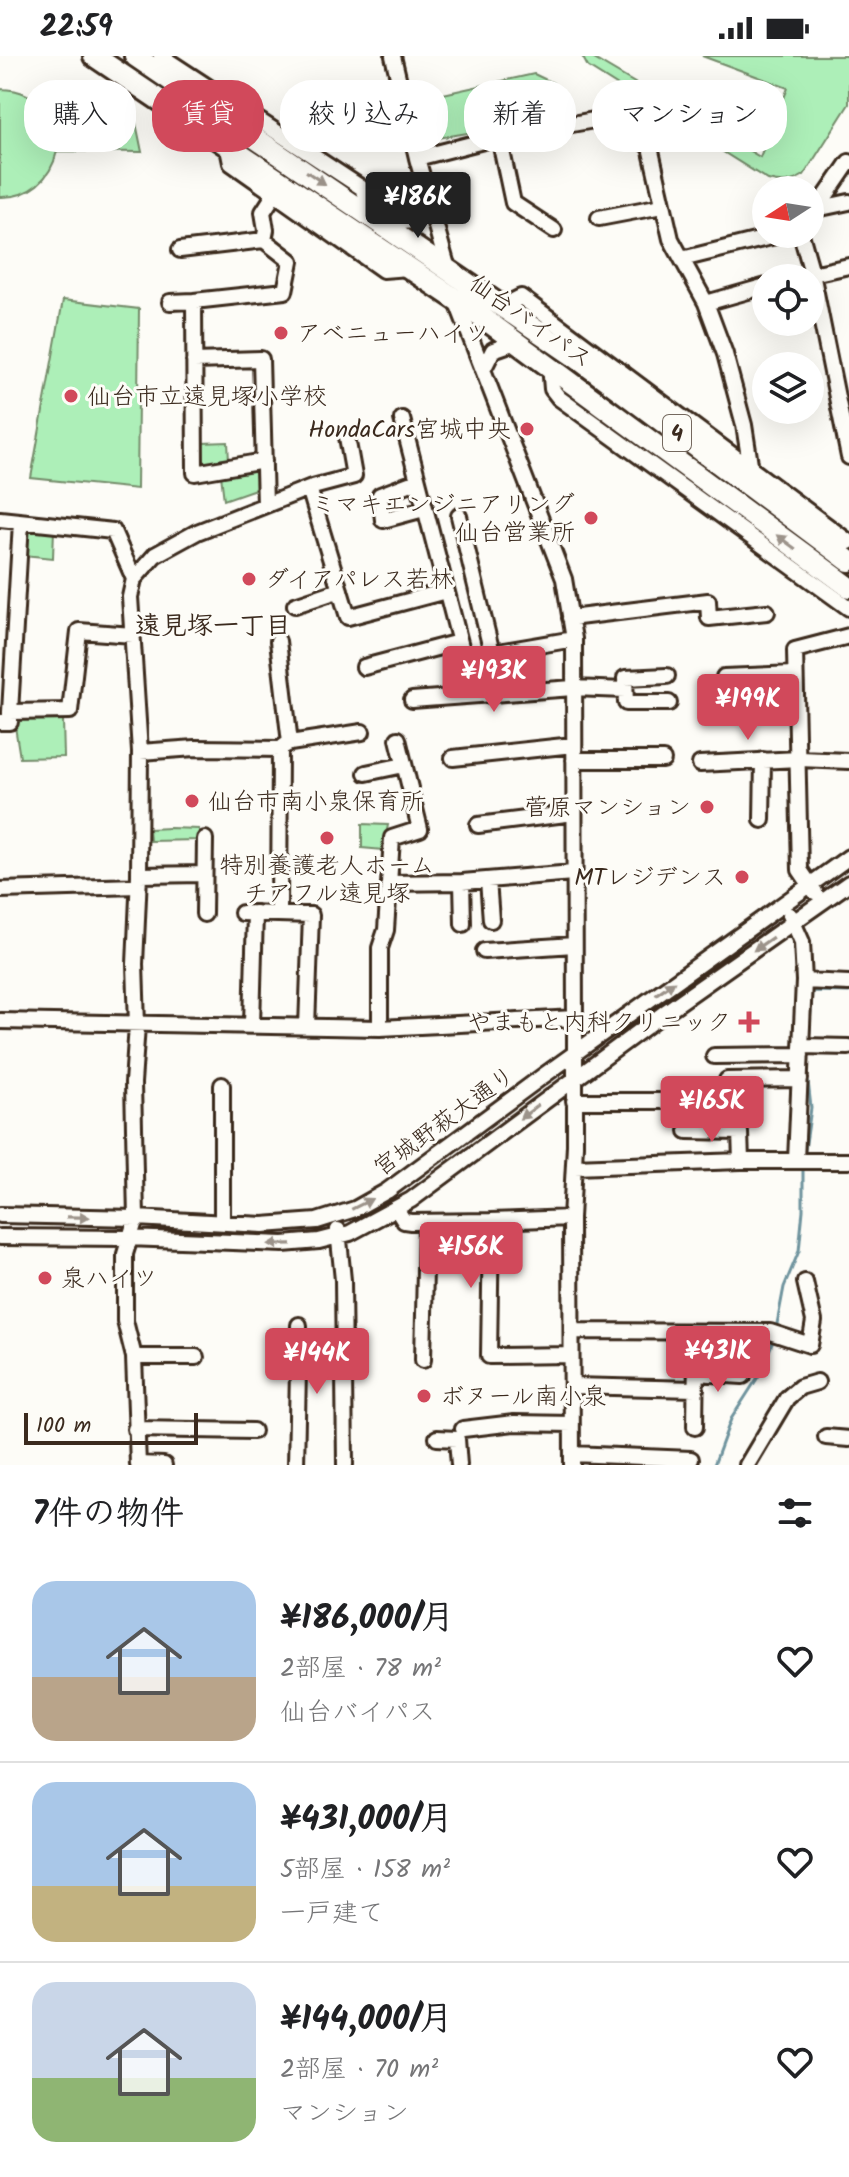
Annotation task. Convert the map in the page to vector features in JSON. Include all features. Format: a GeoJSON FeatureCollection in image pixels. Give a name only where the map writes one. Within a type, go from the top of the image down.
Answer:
{"type":"FeatureCollection","features":[{"type":"Feature","properties":{"kind":"highway","name":"仙台バイパス"},"geometry":{"type":"LineString","coordinates":[[94,56],[152,94]]}},
{"type":"Feature","properties":{"kind":"highway","name":"仙台バイパス"},"geometry":{"type":"LineString","coordinates":[[135,56],[577,358],[849,561]]}},
{"type":"Feature","properties":{"kind":"highway","name":"仙台バイパス"},"geometry":{"type":"LineString","coordinates":[[239,152],[550,365],[849,587]]}},
{"type":"Feature","properties":{"kind":"street"},"geometry":{"type":"LineString","coordinates":[[161,56],[362,188],[378,220],[413,221],[429,205]]}},
{"type":"Feature","properties":{"kind":"street"},"geometry":{"type":"LineString","coordinates":[[393,56],[429,205],[456,299],[564,579],[574,639],[572,1460],[691,1459]]}},
{"type":"Feature","properties":{"kind":"street"},"geometry":{"type":"LineString","coordinates":[[576,123],[611,117],[650,147],[671,239],[706,303],[726,358],[744,425],[751,470]]}},
{"type":"Feature","properties":{"kind":"street"},"geometry":{"type":"LineString","coordinates":[[417,158],[464,146]]}},
{"type":"Feature","properties":{"kind":"street"},"geometry":{"type":"LineString","coordinates":[[229,152],[231,163],[383,270],[408,268]]}},
{"type":"Feature","properties":{"kind":"street"},"geometry":{"type":"LineString","coordinates":[[502,152],[513,203],[554,230]]}},
{"type":"Feature","properties":{"kind":"street"},"geometry":{"type":"LineString","coordinates":[[824,198],[849,162]]}},
{"type":"Feature","properties":{"kind":"street"},"geometry":{"type":"LineString","coordinates":[[264,240],[263,212],[274,195]]}},
{"type":"Feature","properties":{"kind":"street"},"geometry":{"type":"LineString","coordinates":[[824,210],[849,202]]}},
{"type":"Feature","properties":{"kind":"street"},"geometry":{"type":"LineString","coordinates":[[599,218],[662,206]]}},
{"type":"Feature","properties":{"kind":"street"},"geometry":{"type":"LineString","coordinates":[[170,302],[285,291],[291,261],[264,240],[180,250]]}},
{"type":"Feature","properties":{"kind":"street"},"geometry":{"type":"LineString","coordinates":[[682,259],[752,242]]}},
{"type":"Feature","properties":{"kind":"street"},"geometry":{"type":"LineString","coordinates":[[824,271],[849,266]]}},
{"type":"Feature","properties":{"kind":"street"},"geometry":{"type":"LineString","coordinates":[[706,303],[752,290]]}},
{"type":"Feature","properties":{"kind":"street"},"geometry":{"type":"LineString","coordinates":[[503,306],[521,297],[849,542]]}},
{"type":"Feature","properties":{"kind":"street"},"geometry":{"type":"LineString","coordinates":[[194,301],[195,473],[264,461]]}},
{"type":"Feature","properties":{"kind":"street"},"geometry":{"type":"LineString","coordinates":[[824,333],[849,457]]}},
{"type":"Feature","properties":{"kind":"street"},"geometry":{"type":"LineString","coordinates":[[483,370],[493,350],[516,342]]}},
{"type":"Feature","properties":{"kind":"street"},"geometry":{"type":"LineString","coordinates":[[194,361],[261,359],[265,505]]}},
{"type":"Feature","properties":{"kind":"street"},"geometry":{"type":"LineString","coordinates":[[550,365],[552,389],[559,398],[849,608]]}},
{"type":"Feature","properties":{"kind":"street"},"geometry":{"type":"LineString","coordinates":[[402,419],[465,662],[492,653],[574,639]]}},
{"type":"Feature","properties":{"kind":"street"},"geometry":{"type":"LineString","coordinates":[[164,1465],[138,1465],[134,1357],[125,1321],[125,1254],[136,1218],[133,1083],[137,1025],[140,752],[130,597],[134,579],[155,555],[197,532],[309,488],[354,476],[347,437]]}},
{"type":"Feature","properties":{"kind":"street"},"geometry":{"type":"LineString","coordinates":[[417,481],[380,495],[383,520],[424,509]]}},
{"type":"Feature","properties":{"kind":"street"},"geometry":{"type":"LineString","coordinates":[[309,488],[348,617],[446,591]]}},
{"type":"Feature","properties":{"kind":"street"},"geometry":{"type":"LineString","coordinates":[[459,516],[492,653]]}},
{"type":"Feature","properties":{"kind":"street"},"geometry":{"type":"LineString","coordinates":[[0,519],[113,531],[134,579]]}},
{"type":"Feature","properties":{"kind":"street"},"geometry":{"type":"LineString","coordinates":[[21,522],[5,717],[70,711],[79,631],[133,635]]}},
{"type":"Feature","properties":{"kind":"street"},"geometry":{"type":"LineString","coordinates":[[295,605],[340,590]]}},
{"type":"Feature","properties":{"kind":"street"},"geometry":{"type":"LineString","coordinates":[[570,618],[708,601],[709,618],[767,612]]}},
{"type":"Feature","properties":{"kind":"street"},"geometry":{"type":"LineString","coordinates":[[822,902],[800,870],[795,650],[849,636]]}},
{"type":"Feature","properties":{"kind":"street"},"geometry":{"type":"LineString","coordinates":[[278,641],[285,746],[279,913]]}},
{"type":"Feature","properties":{"kind":"street"},"geometry":{"type":"LineString","coordinates":[[364,667],[459,642]]}},
{"type":"Feature","properties":{"kind":"street"},"geometry":{"type":"LineString","coordinates":[[724,711],[724,677],[794,674]]}},
{"type":"Feature","properties":{"kind":"street"},"geometry":{"type":"LineString","coordinates":[[667,676],[625,678],[625,690],[626,703],[669,703]]}},
{"type":"Feature","properties":{"kind":"street"},"geometry":{"type":"LineString","coordinates":[[412,700],[573,688],[625,690]]}},
{"type":"Feature","properties":{"kind":"street"},"geometry":{"type":"LineString","coordinates":[[140,752],[285,746],[362,732]]}},
{"type":"Feature","properties":{"kind":"street"},"geometry":{"type":"LineString","coordinates":[[380,1028],[380,948],[386,930],[392,838],[420,829],[398,739]]}},
{"type":"Feature","properties":{"kind":"street"},"geometry":{"type":"LineString","coordinates":[[453,758],[573,752],[663,760]]}},
{"type":"Feature","properties":{"kind":"street"},"geometry":{"type":"LineString","coordinates":[[700,764],[799,759],[849,761]]}},
{"type":"Feature","properties":{"kind":"street"},"geometry":{"type":"LineString","coordinates":[[762,820],[763,760]]}},
{"type":"Feature","properties":{"kind":"street"},"geometry":{"type":"LineString","coordinates":[[366,773],[404,765]]}},
{"type":"Feature","properties":{"kind":"street"},"geometry":{"type":"LineString","coordinates":[[478,825],[574,813]]}},
{"type":"Feature","properties":{"kind":"street"},"geometry":{"type":"LineString","coordinates":[[204,914],[205,839]]}},
{"type":"Feature","properties":{"kind":"street","name":"宮城野萩大通り"},"geometry":{"type":"LineString","coordinates":[[0,1215],[263,1225],[317,1221],[336,1216],[387,1191],[849,857]]}},
{"type":"Feature","properties":{"kind":"street"},"geometry":{"type":"LineString","coordinates":[[389,883],[462,882],[573,873]]}},
{"type":"Feature","properties":{"kind":"street"},"geometry":{"type":"LineString","coordinates":[[0,890],[204,874]]}},
{"type":"Feature","properties":{"kind":"street"},"geometry":{"type":"LineString","coordinates":[[488,880],[491,920]]}},
{"type":"Feature","properties":{"kind":"street"},"geometry":{"type":"LineString","coordinates":[[462,882],[463,924]]}},
{"type":"Feature","properties":{"kind":"street","name":"宮城野萩大通り"},"geometry":{"type":"LineString","coordinates":[[0,1237],[283,1244],[339,1237],[397,1210],[849,883]]}},
{"type":"Feature","properties":{"kind":"street"},"geometry":{"type":"LineString","coordinates":[[783,905],[795,922],[802,942],[804,981],[796,1160]]}},
{"type":"Feature","properties":{"kind":"street"},"geometry":{"type":"LineString","coordinates":[[252,1025],[249,913],[279,913],[311,915],[307,1027]]}},
{"type":"Feature","properties":{"kind":"street"},"geometry":{"type":"LineString","coordinates":[[484,951],[574,945]]}},
{"type":"Feature","properties":{"kind":"street"},"geometry":{"type":"LineString","coordinates":[[804,981],[849,983]]}},
{"type":"Feature","properties":{"kind":"street"},"geometry":{"type":"LineString","coordinates":[[0,1021],[380,1028],[575,1018]]}},
{"type":"Feature","properties":{"kind":"street"},"geometry":{"type":"LineString","coordinates":[[714,1056],[849,1047]]}},
{"type":"Feature","properties":{"kind":"street"},"geometry":{"type":"LineString","coordinates":[[727,1080],[800,1079]]}},
{"type":"Feature","properties":{"kind":"street"},"geometry":{"type":"LineString","coordinates":[[222,1085],[222,1223]]}},
{"type":"Feature","properties":{"kind":"street"},"geometry":{"type":"LineString","coordinates":[[574,1101],[665,1101]]}},
{"type":"Feature","properties":{"kind":"street"},"geometry":{"type":"LineString","coordinates":[[687,1131],[740,1132],[741,1161]]}},
{"type":"Feature","properties":{"kind":"street"},"geometry":{"type":"LineString","coordinates":[[574,1167],[849,1161]]}},
{"type":"Feature","properties":{"kind":"street"},"geometry":{"type":"LineString","coordinates":[[397,1210],[404,1221],[426,1223],[571,1218]]}},
{"type":"Feature","properties":{"kind":"street"},"geometry":{"type":"LineString","coordinates":[[336,1216],[343,1280],[345,1465]]}},
{"type":"Feature","properties":{"kind":"street"},"geometry":{"type":"LineString","coordinates":[[491,1221],[489,1356],[571,1355]]}},
{"type":"Feature","properties":{"kind":"street"},"geometry":{"type":"LineString","coordinates":[[423,1360],[426,1223]]}},
{"type":"Feature","properties":{"kind":"street"},"geometry":{"type":"LineString","coordinates":[[572,1331],[770,1332],[810,1345],[814,1321],[805,1282]]}},
{"type":"Feature","properties":{"kind":"street"},"geometry":{"type":"LineString","coordinates":[[296,1465],[299,1325]]}},
{"type":"Feature","properties":{"kind":"street"},"geometry":{"type":"LineString","coordinates":[[695,1427],[696,1352]]}},
{"type":"Feature","properties":{"kind":"street"},"geometry":{"type":"LineString","coordinates":[[134,1357],[196,1357]]}},
{"type":"Feature","properties":{"kind":"street"},"geometry":{"type":"LineString","coordinates":[[696,1373],[743,1376]]}},
{"type":"Feature","properties":{"kind":"street"},"geometry":{"type":"LineString","coordinates":[[747,1465],[787,1398],[800,1387],[817,1382]]}},
{"type":"Feature","properties":{"kind":"street"},"geometry":{"type":"LineString","coordinates":[[572,1386],[696,1389]]}},
{"type":"Feature","properties":{"kind":"street"},"geometry":{"type":"LineString","coordinates":[[463,1429],[514,1423],[572,1424]]}},
{"type":"Feature","properties":{"kind":"street"},"geometry":{"type":"LineString","coordinates":[[135,1429],[253,1431]]}},
{"type":"Feature","properties":{"kind":"street"},"geometry":{"type":"LineString","coordinates":[[826,1437],[849,1439]]}},
{"type":"Feature","properties":{"kind":"street"},"geometry":{"type":"LineString","coordinates":[[437,1438],[457,1439],[459,1465]]}},
{"type":"Feature","properties":{"kind":"green space"},"geometry":{"type":"Polygon","coordinates":[[[582,56],[589,56],[630,80],[609,80],[588,67],[582,56]]]}},
{"type":"Feature","properties":{"kind":"green space"},"geometry":{"type":"Polygon","coordinates":[[[702,56],[849,56],[849,104],[804,175],[762,176],[723,152],[752,152],[760,157],[762,152],[787,152],[787,80],[766,80],[702,56]]]}},
{"type":"Feature","properties":{"kind":"green space"},"geometry":{"type":"Polygon","coordinates":[[[534,74],[547,80],[507,80],[534,74]]]}},
{"type":"Feature","properties":{"kind":"green space"},"geometry":{"type":"Polygon","coordinates":[[[0,89],[24,94],[24,152],[57,152],[50,170],[37,185],[20,194],[0,197],[0,89]]]}},
{"type":"Feature","properties":{"kind":"green space"},"geometry":{"type":"Polygon","coordinates":[[[464,89],[464,134],[448,136],[448,93],[464,89]]]}},
{"type":"Feature","properties":{"kind":"green space"},"geometry":{"type":"Polygon","coordinates":[[[136,123],[142,152],[136,152],[136,123]]]}},
{"type":"Feature","properties":{"kind":"green space"},"geometry":{"type":"Polygon","coordinates":[[[63,300],[139,309],[137,489],[31,478],[63,300]]]}},
{"type":"Feature","properties":{"kind":"green space"},"geometry":{"type":"Polygon","coordinates":[[[228,442],[229,461],[209,465],[202,459],[202,443],[228,442]]]}},
{"type":"Feature","properties":{"kind":"green space"},"geometry":{"type":"Polygon","coordinates":[[[250,469],[255,473],[258,488],[224,500],[221,475],[250,469]]]}},
{"type":"Feature","properties":{"kind":"green space"},"geometry":{"type":"Polygon","coordinates":[[[31,527],[54,529],[53,558],[24,555],[24,534],[31,527]]]}},
{"type":"Feature","properties":{"kind":"green space"},"geometry":{"type":"Polygon","coordinates":[[[26,716],[57,716],[63,720],[64,757],[20,758],[14,720],[26,716]]]}},
{"type":"Feature","properties":{"kind":"green space"},"geometry":{"type":"Polygon","coordinates":[[[362,824],[388,825],[383,850],[362,848],[362,824]]]}},
{"type":"Feature","properties":{"kind":"green space"},"geometry":{"type":"Polygon","coordinates":[[[149,829],[199,829],[199,840],[150,841],[149,829]]]}},
{"type":"Feature","properties":{"kind":"waterway"},"geometry":{"type":"LineString","coordinates":[[809,1043],[812,991],[849,992]]}},
{"type":"Feature","properties":{"kind":"waterway"},"geometry":{"type":"LineString","coordinates":[[804,1157],[811,1108],[808,1081]]}},
{"type":"Feature","properties":{"kind":"waterway"},"geometry":{"type":"LineString","coordinates":[[776,1329],[784,1287],[799,1251],[803,1169]]}},
{"type":"Feature","properties":{"kind":"waterway"},"geometry":{"type":"LineString","coordinates":[[714,1465],[731,1419],[760,1374],[773,1341]]}},
{"type":"Feature","properties":{"kind":"place","name":"アベニューハイツ"},"geometry":{"type":"Point","coordinates":[281,333]}},
{"type":"Feature","properties":{"kind":"place","name":"仙台市立遠見塚小学校"},"geometry":{"type":"Point","coordinates":[71,396]}},
{"type":"Feature","properties":{"kind":"place","name":"HondaCars宮城中央"},"geometry":{"type":"Point","coordinates":[527,429]}},
{"type":"Feature","properties":{"kind":"place","name":"ミマキエンジニアリング 仙台営業所"},"geometry":{"type":"Point","coordinates":[591,518]}},
{"type":"Feature","properties":{"kind":"place","name":"ダイアパレス若林"},"geometry":{"type":"Point","coordinates":[249,579]}},
{"type":"Feature","properties":{"kind":"place","name":"仙台市南小泉保育所"},"geometry":{"type":"Point","coordinates":[192,801]}},
{"type":"Feature","properties":{"kind":"place","name":"菅原マンション"},"geometry":{"type":"Point","coordinates":[707,807]}},
{"type":"Feature","properties":{"kind":"place","name":"特別養護老人ホーム チアフル遠見塚"},"geometry":{"type":"Point","coordinates":[327,838]}},
{"type":"Feature","properties":{"kind":"place","name":"MTレジデンス"},"geometry":{"type":"Point","coordinates":[742,877]}},
{"type":"Feature","properties":{"kind":"place","name":"やまもと内科クリニック"},"geometry":{"type":"Point","coordinates":[749,1022]}},
{"type":"Feature","properties":{"kind":"place","name":"泉ハイツ"},"geometry":{"type":"Point","coordinates":[45,1278]}},
{"type":"Feature","properties":{"kind":"place","name":"ボヌール南小泉"},"geometry":{"type":"Point","coordinates":[424,1396]}},
{"type":"Feature","properties":{"kind":"district","name":"遠見塚一丁目"},"geometry":{"type":"Point","coordinates":[213,625]}}]}
